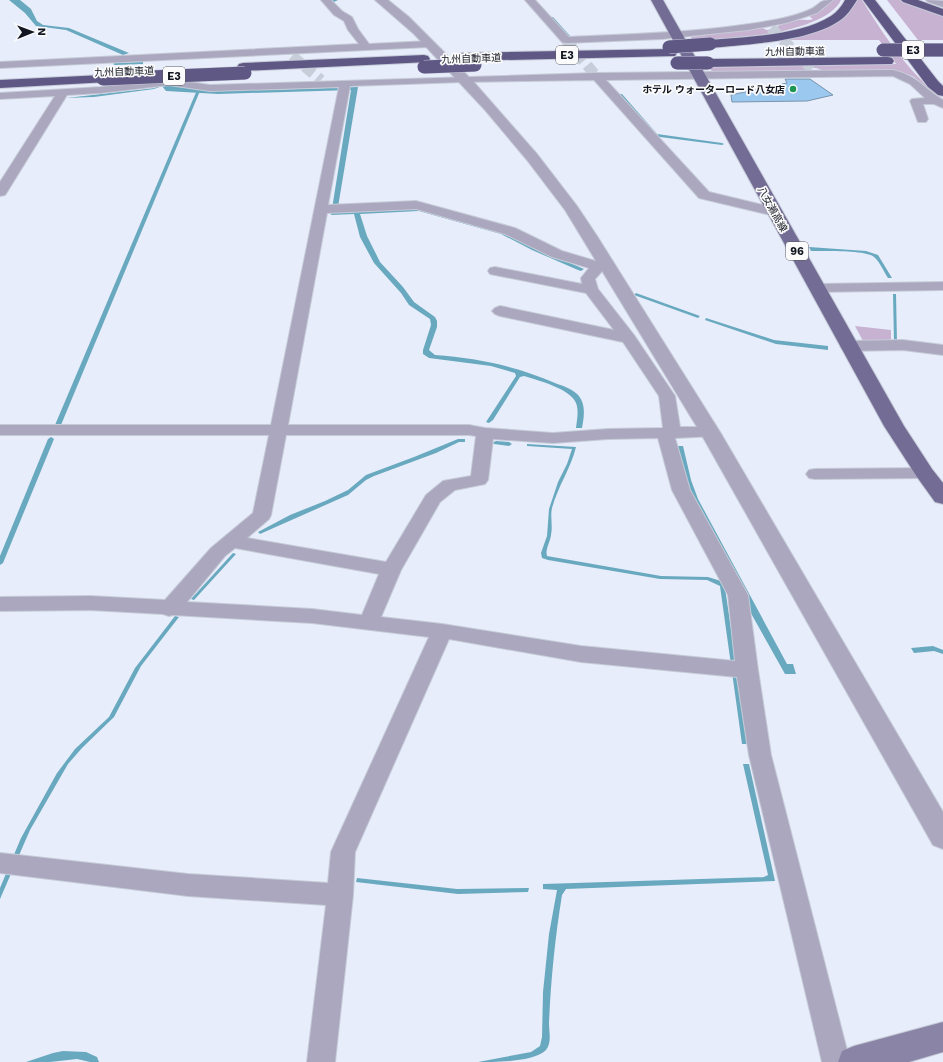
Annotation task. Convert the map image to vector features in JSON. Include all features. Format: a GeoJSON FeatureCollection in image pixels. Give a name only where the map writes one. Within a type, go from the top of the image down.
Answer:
{"type":"FeatureCollection","features":[{"type":"Feature","properties":{"kind":"highway"},"geometry":{"type":"LineString","coordinates":[[674,51],[705,59],[772,37],[805,30],[834,19],[846,9],[851,0]]}},
{"type":"Feature","properties":{"kind":"highway"},"geometry":{"type":"LineString","coordinates":[[868,0],[932,84],[941,99]]}},
{"type":"Feature","properties":{"kind":"highway"},"geometry":{"type":"LineString","coordinates":[[880,0],[943,81]]}},
{"type":"Feature","properties":{"kind":"highway"},"geometry":{"type":"LineString","coordinates":[[907,0],[943,13]]}},
{"type":"Feature","properties":{"kind":"highway","name":"E3"},"geometry":{"type":"LineString","coordinates":[[886,56],[943,50]]}},
{"type":"Feature","properties":{"kind":"highway","name":"九州自動車道"},"geometry":{"type":"LineString","coordinates":[[0,77],[103,76],[244,70],[426,57],[674,51]]}},
{"type":"Feature","properties":{"kind":"highway","name":"九州自動車道"},"geometry":{"type":"LineString","coordinates":[[469,72],[608,62],[674,51]]}},
{"type":"Feature","properties":{"kind":"highway"},"geometry":{"type":"LineString","coordinates":[[674,51],[705,59],[886,56],[943,62]]}},
{"type":"Feature","properties":{"kind":"highway","name":"E3"},"geometry":{"type":"LineString","coordinates":[[886,56],[943,57]]}},
{"type":"Feature","properties":{"kind":"highway","name":"九州自動車道"},"geometry":{"type":"LineString","coordinates":[[0,84],[103,76]]}},
{"type":"Feature","properties":{"kind":"main road","name":"八女瀬高線"},"geometry":{"type":"LineString","coordinates":[[657,0],[674,51],[705,59],[775,212],[848,346],[894,426],[924,472],[943,497]]}},
{"type":"Feature","properties":{"kind":"main road"},"geometry":{"type":"LineString","coordinates":[[854,1062],[943,1037]]}},
{"type":"Feature","properties":{"kind":"street"},"geometry":{"type":"LineString","coordinates":[[326,0],[338,13],[348,19],[353,30],[366,47]]}},
{"type":"Feature","properties":{"kind":"street"},"geometry":{"type":"LineString","coordinates":[[381,0],[418,31],[426,57]]}},
{"type":"Feature","properties":{"kind":"street"},"geometry":{"type":"LineString","coordinates":[[530,0],[566,40],[674,51],[806,15],[821,8],[828,0]]}},
{"type":"Feature","properties":{"kind":"street"},"geometry":{"type":"LineString","coordinates":[[931,0],[943,4]]}},
{"type":"Feature","properties":{"kind":"street"},"geometry":{"type":"LineString","coordinates":[[0,65],[291,53],[366,47],[426,57],[469,72],[491,106],[541,169],[590,236],[602,265],[710,432],[943,837]]}},
{"type":"Feature","properties":{"kind":"street"},"geometry":{"type":"LineString","coordinates":[[169,57],[174,83]]}},
{"type":"Feature","properties":{"kind":"street"},"geometry":{"type":"LineString","coordinates":[[0,96],[101,90],[152,83],[174,83],[210,88],[322,82],[345,87],[469,72],[596,76],[705,59],[814,72],[902,74],[941,99]]}},
{"type":"Feature","properties":{"kind":"street"},"geometry":{"type":"LineString","coordinates":[[106,60],[117,87]]}},
{"type":"Feature","properties":{"kind":"street"},"geometry":{"type":"LineString","coordinates":[[596,76],[704,195],[775,212]]}},
{"type":"Feature","properties":{"kind":"street"},"geometry":{"type":"LineString","coordinates":[[169,609],[218,552],[262,515],[323,209],[345,87]]}},
{"type":"Feature","properties":{"kind":"street"},"geometry":{"type":"LineString","coordinates":[[0,192],[63,93]]}},
{"type":"Feature","properties":{"kind":"street"},"geometry":{"type":"LineString","coordinates":[[922,119],[916,101],[941,99]]}},
{"type":"Feature","properties":{"kind":"street"},"geometry":{"type":"LineString","coordinates":[[323,209],[416,205],[510,231],[557,254],[602,265]]}},
{"type":"Feature","properties":{"kind":"street"},"geometry":{"type":"LineString","coordinates":[[602,265],[588,278],[591,290],[628,338],[667,396],[669,432],[681,490],[738,595],[747,670],[760,755],[836,1062]]}},
{"type":"Feature","properties":{"kind":"street"},"geometry":{"type":"LineString","coordinates":[[495,271],[591,290]]}},
{"type":"Feature","properties":{"kind":"street"},"geometry":{"type":"LineString","coordinates":[[817,288],[943,286]]}},
{"type":"Feature","properties":{"kind":"street"},"geometry":{"type":"LineString","coordinates":[[500,311],[628,338]]}},
{"type":"Feature","properties":{"kind":"street"},"geometry":{"type":"LineString","coordinates":[[848,346],[903,345],[943,350]]}},
{"type":"Feature","properties":{"kind":"street"},"geometry":{"type":"LineString","coordinates":[[0,430],[469,430],[486,433],[553,438],[608,434],[710,432]]}},
{"type":"Feature","properties":{"kind":"street"},"geometry":{"type":"LineString","coordinates":[[369,622],[391,570],[433,499],[449,485],[479,480],[486,433]]}},
{"type":"Feature","properties":{"kind":"street"},"geometry":{"type":"LineString","coordinates":[[815,474],[924,472]]}},
{"type":"Feature","properties":{"kind":"street"},"geometry":{"type":"LineString","coordinates":[[232,541],[391,570]]}},
{"type":"Feature","properties":{"kind":"street"},"geometry":{"type":"LineString","coordinates":[[0,604],[90,603],[169,609],[312,616],[442,631],[581,654],[747,670]]}},
{"type":"Feature","properties":{"kind":"street"},"geometry":{"type":"LineString","coordinates":[[321,1062],[340,895],[343,852],[442,631]]}},
{"type":"Feature","properties":{"kind":"street"},"geometry":{"type":"LineString","coordinates":[[0,863],[188,885],[340,895]]}},
{"type":"Feature","properties":{"kind":"shaded area"},"geometry":{"type":"Polygon","coordinates":[[[832,0],[841,0],[832,11],[816,20],[796,28],[750,37],[727,39],[707,40],[692,39],[691,37],[762,28],[767,30],[778,28],[778,26],[792,21],[811,20],[813,19],[810,17],[811,15],[823,9],[832,0]]]}},
{"type":"Feature","properties":{"kind":"shaded area"},"geometry":{"type":"Polygon","coordinates":[[[855,0],[862,0],[898,54],[920,79],[943,99],[943,101],[914,77],[897,71],[827,72],[816,68],[806,68],[806,72],[721,74],[713,72],[707,66],[896,64],[879,40],[763,40],[818,28],[855,0]]]}},
{"type":"Feature","properties":{"kind":"shaded area"},"geometry":{"type":"Polygon","coordinates":[[[887,0],[901,0],[943,15],[943,40],[918,40],[887,0]]]}},
{"type":"Feature","properties":{"kind":"shaded area"},"geometry":{"type":"Polygon","coordinates":[[[855,326],[891,330],[891,343],[864,343],[855,326]]]}},
{"type":"Feature","properties":{"kind":"water"},"geometry":{"type":"Polygon","coordinates":[[[9,0],[20,0],[31,9],[37,21],[43,25],[69,28],[129,53],[123,55],[66,30],[36,26],[25,13],[9,0]]]}},
{"type":"Feature","properties":{"kind":"water"},"geometry":{"type":"Polygon","coordinates":[[[159,84],[267,90],[358,87],[338,207],[339,212],[414,208],[504,232],[535,248],[584,269],[581,271],[578,270],[532,250],[501,234],[419,211],[360,214],[367,236],[380,262],[403,287],[414,302],[435,317],[437,327],[429,350],[435,355],[466,358],[511,367],[574,391],[579,396],[584,407],[582,428],[576,428],[578,415],[576,403],[568,393],[561,389],[524,376],[520,377],[493,420],[489,423],[486,422],[516,376],[515,373],[491,366],[429,358],[423,354],[431,325],[430,319],[409,305],[401,293],[374,263],[360,237],[354,214],[331,215],[351,90],[218,94],[166,91],[162,86],[154,89],[94,97],[66,98],[155,88],[159,84]]]}},
{"type":"Feature","properties":{"kind":"water"},"geometry":{"type":"Polygon","coordinates":[[[809,247],[866,251],[878,255],[892,278],[888,278],[878,262],[870,255],[844,251],[811,251],[809,247]]]}},
{"type":"Feature","properties":{"kind":"water"},"geometry":{"type":"Polygon","coordinates":[[[636,293],[700,316],[698,318],[634,295],[636,293]]]}},
{"type":"Feature","properties":{"kind":"water"},"geometry":{"type":"Polygon","coordinates":[[[893,294],[896,294],[897,342],[894,341],[893,294]]]}},
{"type":"Feature","properties":{"kind":"water"},"geometry":{"type":"Polygon","coordinates":[[[706,318],[774,340],[828,346],[828,350],[776,344],[705,320],[706,318]]]}},
{"type":"Feature","properties":{"kind":"water"},"geometry":{"type":"Polygon","coordinates":[[[458,439],[465,439],[465,442],[459,442],[436,453],[374,476],[366,480],[348,495],[260,534],[258,532],[290,515],[348,490],[366,475],[458,439]]]}},
{"type":"Feature","properties":{"kind":"water"},"geometry":{"type":"Polygon","coordinates":[[[527,444],[576,447],[552,508],[552,532],[547,556],[661,576],[708,577],[721,581],[725,588],[748,744],[742,744],[720,586],[707,580],[660,579],[542,558],[541,553],[547,536],[549,509],[558,482],[567,464],[572,449],[527,446],[527,444]]]}},
{"type":"Feature","properties":{"kind":"water"},"geometry":{"type":"Polygon","coordinates":[[[674,446],[683,446],[691,480],[698,499],[787,664],[793,664],[796,674],[785,674],[748,608],[686,490],[674,446]]]}},
{"type":"Feature","properties":{"kind":"water"},"geometry":{"type":"Polygon","coordinates":[[[233,553],[236,554],[194,600],[191,599],[233,553]]]}},
{"type":"Feature","properties":{"kind":"water"},"geometry":{"type":"Polygon","coordinates":[[[175,616],[179,617],[141,666],[114,717],[68,764],[30,830],[0,899],[0,888],[21,838],[57,773],[75,749],[109,717],[135,668],[175,616]]]}},
{"type":"Feature","properties":{"kind":"water"},"geometry":{"type":"Polygon","coordinates":[[[933,646],[943,650],[943,654],[934,651],[914,653],[911,648],[933,646]]]}},
{"type":"Feature","properties":{"kind":"water"},"geometry":{"type":"Polygon","coordinates":[[[743,764],[749,764],[775,881],[566,889],[562,895],[555,943],[549,1023],[550,1040],[548,1047],[540,1054],[524,1059],[478,1062],[531,1052],[540,1046],[542,1037],[543,992],[549,934],[557,890],[543,889],[543,884],[764,877],[768,875],[743,764]]]}},
{"type":"Feature","properties":{"kind":"water"},"geometry":{"type":"Polygon","coordinates":[[[357,878],[457,889],[529,888],[528,892],[458,894],[356,882],[357,878]]]}},
{"type":"Feature","properties":{"kind":"water"},"geometry":{"type":"Polygon","coordinates":[[[63,1051],[86,1052],[97,1057],[99,1062],[90,1062],[77,1059],[50,1062],[26,1062],[53,1053],[63,1051]]]}},
{"type":"Feature","properties":{"kind":"building","name":"ホテル ウォーターロード八女店"},"geometry":{"type":"Polygon","coordinates":[[[785,79],[810,79],[833,95],[807,101],[732,102],[731,95],[787,83],[785,79]]]}},
{"type":"Feature","properties":{"kind":"waterway"},"geometry":{"type":"LineString","coordinates":[[332,0],[336,0]]}},
{"type":"Feature","properties":{"kind":"waterway"},"geometry":{"type":"LineString","coordinates":[[552,18],[570,38]]}},
{"type":"Feature","properties":{"kind":"waterway"},"geometry":{"type":"LineString","coordinates":[[115,64],[142,63]]}},
{"type":"Feature","properties":{"kind":"waterway"},"geometry":{"type":"LineString","coordinates":[[58,425],[198,91]]}},
{"type":"Feature","properties":{"kind":"waterway"},"geometry":{"type":"LineString","coordinates":[[621,95],[659,138]]}},
{"type":"Feature","properties":{"kind":"waterway"},"geometry":{"type":"LineString","coordinates":[[657,135],[722,144]]}},
{"type":"Feature","properties":{"kind":"waterway"},"geometry":{"type":"LineString","coordinates":[[0,563],[51,439]]}},
{"type":"Feature","properties":{"kind":"waterway"},"geometry":{"type":"LineString","coordinates":[[496,443],[509,444]]}},
{"type":"Feature","properties":{"kind":"tunnel"},"geometry":{"type":"LineString","coordinates":[[771,28],[812,69]]}},
{"type":"Feature","properties":{"kind":"tunnel"},"geometry":{"type":"LineString","coordinates":[[566,40],[596,76]]}},
{"type":"Feature","properties":{"kind":"tunnel"},"geometry":{"type":"LineString","coordinates":[[292,56],[321,80]]}},
{"type":"Feature","properties":{"kind":"place","name":"ホテル ウォーターロード八女店"},"geometry":{"type":"Point","coordinates":[793,89]}}]}
